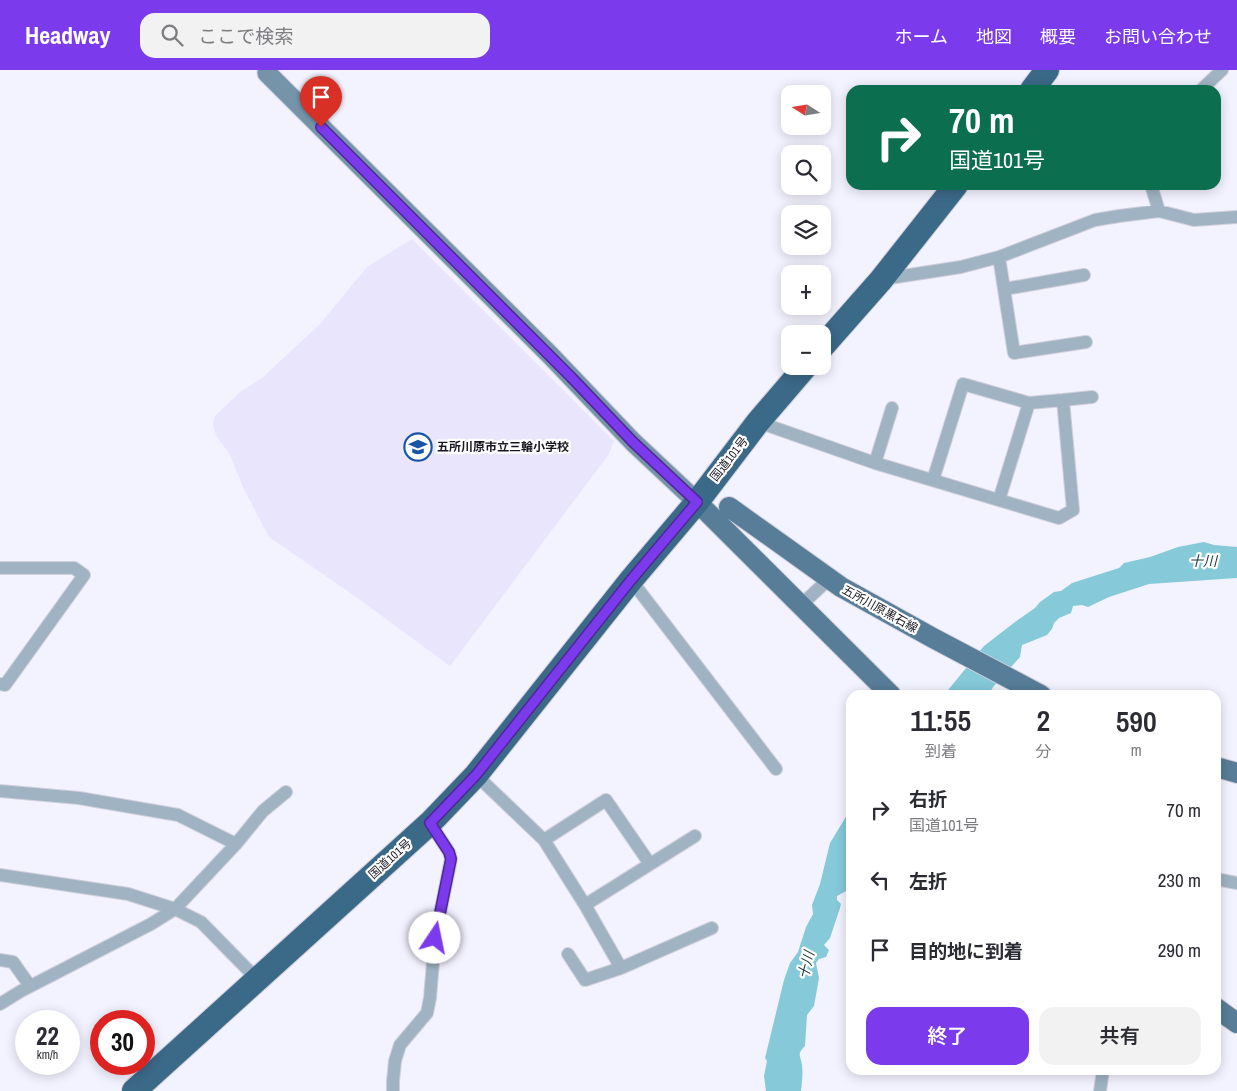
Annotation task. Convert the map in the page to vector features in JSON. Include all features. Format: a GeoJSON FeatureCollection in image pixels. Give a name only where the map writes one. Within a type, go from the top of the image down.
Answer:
{"type":"FeatureCollection","features":[{"type":"Feature","properties":{"kind":"highway"},"geometry":{"type":"LineString","coordinates":[[1036,85],[1047,70]]}},
{"type":"Feature","properties":{"kind":"highway"},"geometry":{"type":"LineString","coordinates":[[831,337],[881,280],[952,190]]}},
{"type":"Feature","properties":{"kind":"highway","name":"国道101号"},"geometry":{"type":"LineString","coordinates":[[134,1091],[430,823],[476,775],[631,580],[697,502],[758,422],[798,375]]}},
{"type":"Feature","properties":{"kind":"main road"},"geometry":{"type":"LineString","coordinates":[[697,502],[886,690]]}},
{"type":"Feature","properties":{"kind":"main road","name":"五所川原黒石線"},"geometry":{"type":"LineString","coordinates":[[729,507],[841,587],[1030,690]]}},
{"type":"Feature","properties":{"kind":"main road"},"geometry":{"type":"LineString","coordinates":[[1221,768],[1237,773]]}},
{"type":"Feature","properties":{"kind":"main road"},"geometry":{"type":"LineString","coordinates":[[1221,1012],[1237,1023]]}},
{"type":"Feature","properties":{"kind":"street"},"geometry":{"type":"LineString","coordinates":[[1206,85],[1222,70]]}},
{"type":"Feature","properties":{"kind":"street"},"geometry":{"type":"LineString","coordinates":[[267,73],[571,377],[633,442],[697,502]]}},
{"type":"Feature","properties":{"kind":"street"},"geometry":{"type":"LineString","coordinates":[[1153,190],[1159,211]]}},
{"type":"Feature","properties":{"kind":"street"},"geometry":{"type":"LineString","coordinates":[[881,280],[960,267],[999,257],[1095,220],[1159,211],[1194,220],[1237,217]]}},
{"type":"Feature","properties":{"kind":"street"},"geometry":{"type":"LineString","coordinates":[[999,257],[1014,353],[1086,342]]}},
{"type":"Feature","properties":{"kind":"street"},"geometry":{"type":"LineString","coordinates":[[1004,289],[1084,275]]}},
{"type":"Feature","properties":{"kind":"street"},"geometry":{"type":"LineString","coordinates":[[933,480],[963,384],[1029,403],[1092,397]]}},
{"type":"Feature","properties":{"kind":"street"},"geometry":{"type":"LineString","coordinates":[[758,422],[875,463],[1059,518],[1073,510],[1063,400]]}},
{"type":"Feature","properties":{"kind":"street"},"geometry":{"type":"LineString","coordinates":[[999,500],[1029,403]]}},
{"type":"Feature","properties":{"kind":"street"},"geometry":{"type":"LineString","coordinates":[[875,463],[892,408]]}},
{"type":"Feature","properties":{"kind":"street"},"geometry":{"type":"LineString","coordinates":[[0,568],[74,568],[84,575],[5,684],[0,684]]}},
{"type":"Feature","properties":{"kind":"street"},"geometry":{"type":"LineString","coordinates":[[801,605],[829,579]]}},
{"type":"Feature","properties":{"kind":"street"},"geometry":{"type":"LineString","coordinates":[[631,580],[776,769]]}},
{"type":"Feature","properties":{"kind":"street"},"geometry":{"type":"LineString","coordinates":[[476,775],[544,840],[585,905],[621,968]]}},
{"type":"Feature","properties":{"kind":"street"},"geometry":{"type":"LineString","coordinates":[[0,791],[79,798],[178,815],[236,844]]}},
{"type":"Feature","properties":{"kind":"street"},"geometry":{"type":"LineString","coordinates":[[0,1004],[30,986],[151,924],[175,909],[236,844],[263,810],[286,792]]}},
{"type":"Feature","properties":{"kind":"street"},"geometry":{"type":"LineString","coordinates":[[544,840],[606,800],[650,864]]}},
{"type":"Feature","properties":{"kind":"street"},"geometry":{"type":"LineString","coordinates":[[394,1091],[395,1061],[400,1045],[427,1013],[435,938],[451,859],[449,852],[430,823]]}},
{"type":"Feature","properties":{"kind":"street"},"geometry":{"type":"LineString","coordinates":[[585,905],[694,836]]}},
{"type":"Feature","properties":{"kind":"street"},"geometry":{"type":"LineString","coordinates":[[0,875],[128,894],[175,909],[200,922],[257,979]]}},
{"type":"Feature","properties":{"kind":"street"},"geometry":{"type":"LineString","coordinates":[[1221,880],[1237,883]]}},
{"type":"Feature","properties":{"kind":"street"},"geometry":{"type":"LineString","coordinates":[[568,954],[584,980],[621,968],[712,928]]}},
{"type":"Feature","properties":{"kind":"street"},"geometry":{"type":"LineString","coordinates":[[0,960],[13,962],[30,986]]}},
{"type":"Feature","properties":{"kind":"street"},"geometry":{"type":"LineString","coordinates":[[1100,1091],[1102,1075]]}},
{"type":"Feature","properties":{"kind":"shaded area","name":"五所川原市立三輪小学校"},"geometry":{"type":"Polygon","coordinates":[[[412,239],[614,441],[609,454],[450,666],[359,599],[269,537],[243,487],[230,455],[216,435],[213,425],[215,416],[240,392],[262,378],[320,324],[367,267],[412,239]]]}},
{"type":"Feature","properties":{"kind":"water","name":"十川"},"geometry":{"type":"Polygon","coordinates":[[[1204,542],[1237,547],[1237,578],[1149,584],[1109,597],[1088,607],[1082,605],[1073,606],[1071,613],[1059,618],[1047,635],[1022,645],[1020,657],[992,690],[948,690],[984,646],[1054,592],[1061,591],[1072,583],[1119,568],[1124,563],[1150,557],[1178,547],[1204,542]]]}},
{"type":"Feature","properties":{"kind":"water","name":"十川"},"geometry":{"type":"Polygon","coordinates":[[[846,817],[846,891],[837,896],[837,900],[841,904],[840,908],[830,938],[824,945],[829,950],[826,957],[819,959],[816,963],[819,978],[814,1006],[807,1015],[805,1046],[800,1054],[802,1065],[801,1091],[766,1091],[764,1076],[767,1061],[765,1058],[784,980],[790,963],[798,952],[806,927],[813,914],[812,905],[820,884],[830,843],[846,817]]]}},
{"type":"Feature","properties":{"kind":"place","name":"五所川原市立三輪小学校"},"geometry":{"type":"Point","coordinates":[418,447]}},
{"type":"Feature","properties":{"kind":"route"},"geometry":{"type":"LineString","coordinates":[[321,127],[571,377],[633,442],[697,502],[631,580],[476,775],[430,823],[449,852],[451,859],[435,938]]}}]}
